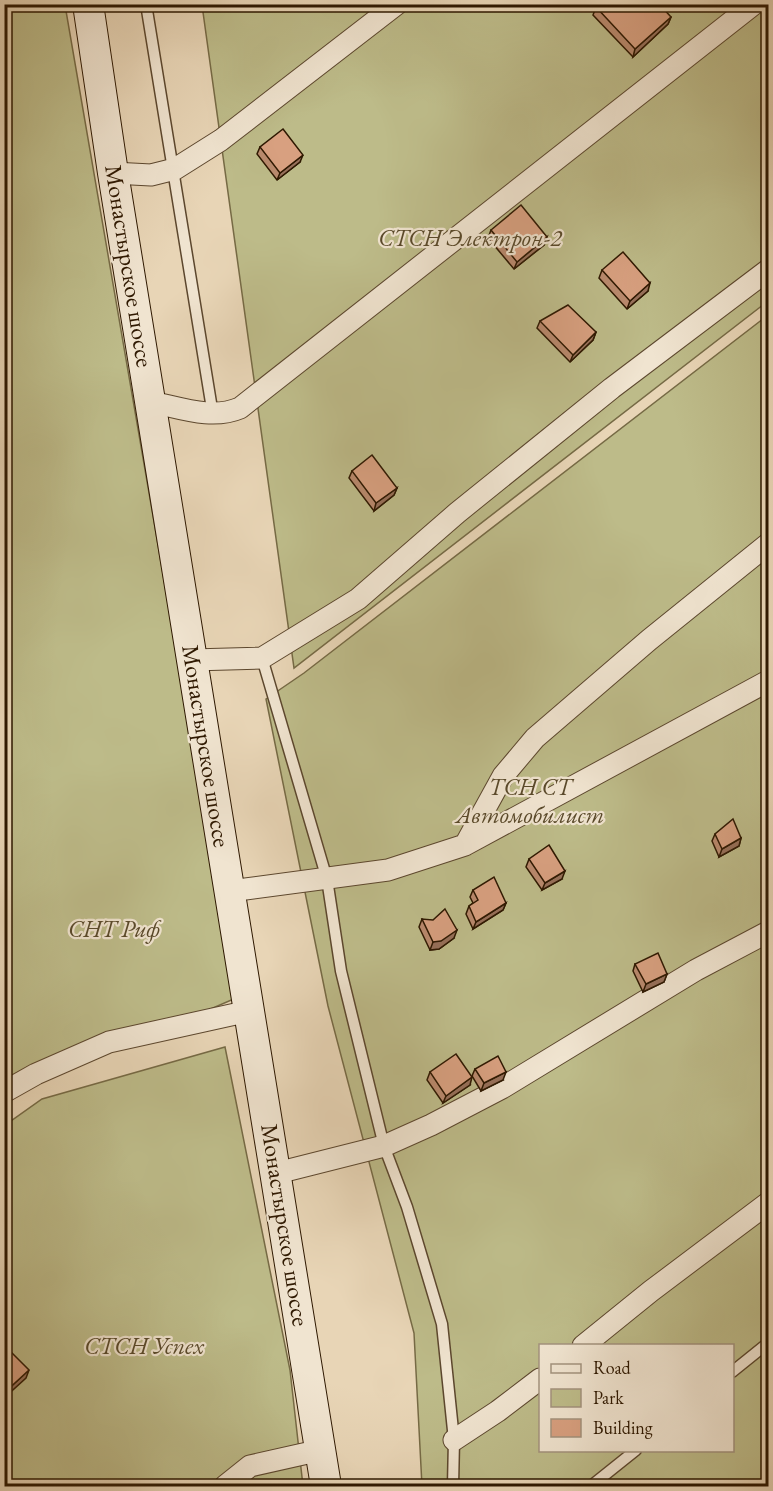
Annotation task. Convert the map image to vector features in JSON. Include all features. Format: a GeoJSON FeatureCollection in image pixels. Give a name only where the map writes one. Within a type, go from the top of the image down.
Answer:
{"type":"FeatureCollection","features":[{"type":"Feature","properties":{"kind":"main road","name":"Монастырское шоссе"},"geometry":{"type":"LineString","coordinates":[[88,4],[113,173],[249,1011],[278,1173],[326,1486]]}},
{"type":"Feature","properties":{"kind":"street"},"geometry":{"type":"LineString","coordinates":[[113,173],[151,175],[175,169],[221,140],[397,4]]}},
{"type":"Feature","properties":{"kind":"street"},"geometry":{"type":"LineString","coordinates":[[151,402],[213,415],[226,414],[240,408],[754,4]]}},
{"type":"Feature","properties":{"kind":"street"},"geometry":{"type":"LineString","coordinates":[[192,660],[262,658],[358,599],[457,513],[612,388],[768,270]]}},
{"type":"Feature","properties":{"kind":"street"},"geometry":{"type":"LineString","coordinates":[[465,845],[503,776],[535,738],[649,640],[768,544]]}},
{"type":"Feature","properties":{"kind":"street"},"geometry":{"type":"LineString","coordinates":[[230,891],[388,870],[465,845],[768,681]]}},
{"type":"Feature","properties":{"kind":"street"},"geometry":{"type":"LineString","coordinates":[[278,1173],[384,1146],[502,1088],[686,976],[768,932]]}},
{"type":"Feature","properties":{"kind":"street"},"geometry":{"type":"LineString","coordinates":[[4,1092],[36,1074],[109,1042],[249,1011]]}},
{"type":"Feature","properties":{"kind":"street"},"geometry":{"type":"LineString","coordinates":[[585,1344],[651,1290],[768,1203]]}},
{"type":"Feature","properties":{"kind":"street"},"geometry":{"type":"LineString","coordinates":[[454,1440],[539,1380]]}},
{"type":"Feature","properties":{"kind":"street"},"geometry":{"type":"LineString","coordinates":[[225,1486],[250,1466],[321,1450]]}},
{"type":"Feature","properties":{"kind":"lane"},"geometry":{"type":"LineString","coordinates":[[146,4],[175,169],[213,415]]}},
{"type":"Feature","properties":{"kind":"lane"},"geometry":{"type":"LineString","coordinates":[[262,658],[327,879],[341,971],[384,1146],[407,1207],[442,1324],[454,1440],[453,1486]]}},
{"type":"Feature","properties":{"kind":"lane"},"geometry":{"type":"LineString","coordinates":[[734,1370],[768,1343]]}},
{"type":"Feature","properties":{"kind":"lane"},"geometry":{"type":"LineString","coordinates":[[591,1486],[634,1452]]}},
{"type":"Feature","properties":{"kind":"green space","name":"СНТ Риф"},"geometry":{"type":"Polygon","coordinates":[[[5,5],[65,5],[236,998],[5,1098],[5,5]]]}},
{"type":"Feature","properties":{"kind":"green space","name":"СТСН Электрон-2"},"geometry":{"type":"Polygon","coordinates":[[[202,5],[768,5],[768,301],[294,668],[202,5]]]}},
{"type":"Feature","properties":{"kind":"green space","name":"ТСН СТ Автомобилист"},"geometry":{"type":"Polygon","coordinates":[[[768,315],[768,1486],[422,1486],[414,1333],[328,1006],[266,699],[304,673],[768,315]]]}},
{"type":"Feature","properties":{"kind":"green space","name":"СТСН Успех"},"geometry":{"type":"Polygon","coordinates":[[[225,1047],[290,1370],[303,1486],[5,1486],[4,1126],[42,1099],[225,1047]]]}},
{"type":"Feature","properties":{"kind":"building"},"geometry":{"type":"Polygon","coordinates":[[[599,4],[659,4],[671,17],[635,49],[596,7],[599,4]]]}},
{"type":"Feature","properties":{"kind":"building"},"geometry":{"type":"Polygon","coordinates":[[[283,129],[303,155],[280,173],[260,147],[283,129]]]}},
{"type":"Feature","properties":{"kind":"building"},"geometry":{"type":"Polygon","coordinates":[[[521,205],[547,237],[517,262],[491,230],[521,205]]]}},
{"type":"Feature","properties":{"kind":"building"},"geometry":{"type":"Polygon","coordinates":[[[623,252],[650,283],[630,301],[602,270],[623,252]]]}},
{"type":"Feature","properties":{"kind":"building"},"geometry":{"type":"Polygon","coordinates":[[[568,305],[596,332],[573,355],[540,321],[568,305]]]}},
{"type":"Feature","properties":{"kind":"building"},"geometry":{"type":"Polygon","coordinates":[[[372,455],[397,488],[376,503],[352,471],[372,455]]]}},
{"type":"Feature","properties":{"kind":"building"},"geometry":{"type":"Polygon","coordinates":[[[733,819],[741,838],[722,849],[715,834],[733,819]]]}},
{"type":"Feature","properties":{"kind":"building"},"geometry":{"type":"Polygon","coordinates":[[[549,845],[565,871],[545,883],[529,859],[549,845]]]}},
{"type":"Feature","properties":{"kind":"building"},"geometry":{"type":"Polygon","coordinates":[[[494,877],[506,903],[476,922],[469,906],[478,900],[473,890],[494,877]]]}},
{"type":"Feature","properties":{"kind":"building"},"geometry":{"type":"Polygon","coordinates":[[[445,909],[457,930],[441,941],[433,942],[422,919],[433,920],[445,909]]]}},
{"type":"Feature","properties":{"kind":"building"},"geometry":{"type":"Polygon","coordinates":[[[658,953],[667,974],[646,984],[635,964],[658,953]]]}},
{"type":"Feature","properties":{"kind":"building"},"geometry":{"type":"Polygon","coordinates":[[[456,1054],[472,1077],[446,1096],[430,1072],[456,1054]]]}},
{"type":"Feature","properties":{"kind":"building"},"geometry":{"type":"Polygon","coordinates":[[[498,1056],[506,1072],[484,1083],[475,1069],[498,1056]]]}},
{"type":"Feature","properties":{"kind":"building"},"geometry":{"type":"Polygon","coordinates":[[[4,1345],[29,1370],[4,1393],[4,1345]]]}}]}
